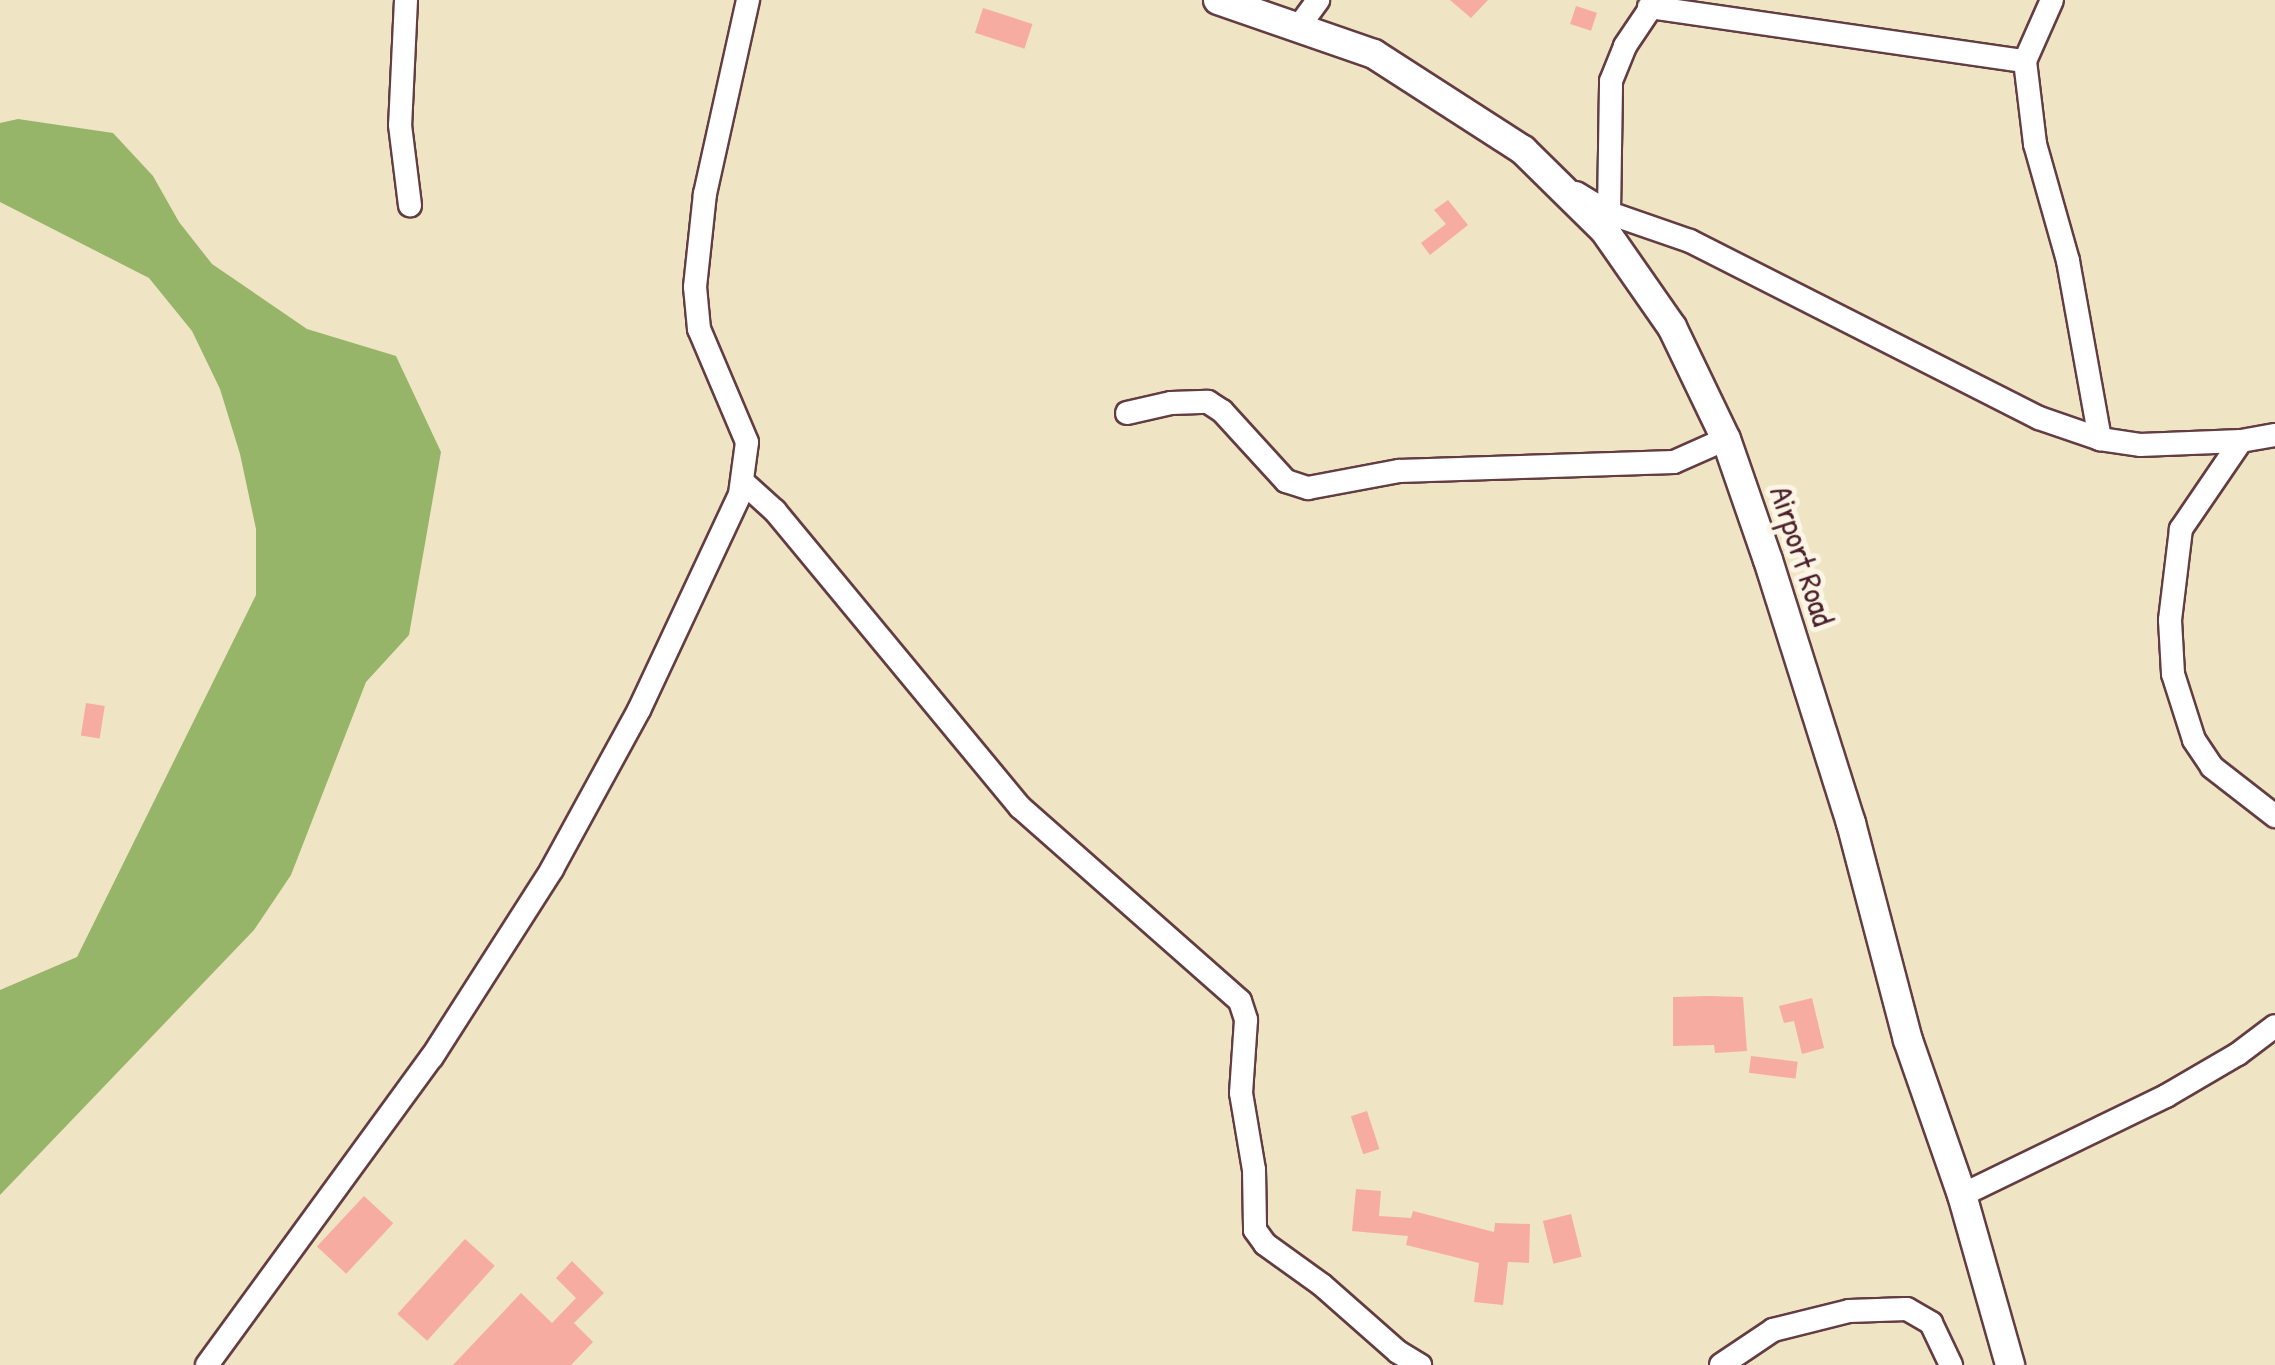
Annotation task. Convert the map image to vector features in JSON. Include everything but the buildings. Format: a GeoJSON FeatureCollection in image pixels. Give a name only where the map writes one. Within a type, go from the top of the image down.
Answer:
{"type":"FeatureCollection","features":[{"type":"Feature","properties":{"kind":"main road","name":"Airport Road"},"geometry":{"type":"LineString","coordinates":[[1218,0],[1300,25],[1374,54],[1439,92],[1524,150],[1605,231],[1672,327],[1726,439],[1850,823],[1908,1040],[1962,1195],[2010,1365]]}},
{"type":"Feature","properties":{"kind":"street"},"geometry":{"type":"LineString","coordinates":[[406,0],[400,125],[410,205]]}},
{"type":"Feature","properties":{"kind":"street"},"geometry":{"type":"LineString","coordinates":[[207,1365],[432,1057],[552,869],[640,710],[743,482],[746,442],[700,329],[695,288],[705,194],[748,0]]}},
{"type":"Feature","properties":{"kind":"street"},"geometry":{"type":"LineString","coordinates":[[1300,25],[1318,0]]}},
{"type":"Feature","properties":{"kind":"street"},"geometry":{"type":"LineString","coordinates":[[2052,0],[2025,61],[2036,144],[2068,261],[2100,439]]}},
{"type":"Feature","properties":{"kind":"street"},"geometry":{"type":"LineString","coordinates":[[1610,213],[1611,81],[1625,46],[1653,4],[2025,61]]}},
{"type":"Feature","properties":{"kind":"street"},"geometry":{"type":"LineString","coordinates":[[1564,186],[1610,213],[1690,241],[2039,418],[2100,439],[2140,445],[2241,441],[2275,435]]}},
{"type":"Feature","properties":{"kind":"street"},"geometry":{"type":"LineString","coordinates":[[1128,413],[1171,403],[1208,402],[1222,411],[1286,481],[1308,488],[1399,471],[1674,462],[1726,439]]}},
{"type":"Feature","properties":{"kind":"street"},"geometry":{"type":"LineString","coordinates":[[2241,441],[2191,508],[2181,529],[2170,620],[2172,674],[2194,740],[2212,767],[2275,816]]}},
{"type":"Feature","properties":{"kind":"street"},"geometry":{"type":"LineString","coordinates":[[743,482],[775,511],[1020,808],[1173,937],[1240,1001],[1246,1020],[1241,1092],[1254,1170],[1256,1230],[1266,1244],[1398,1352],[1420,1365]]}},
{"type":"Feature","properties":{"kind":"street"},"geometry":{"type":"LineString","coordinates":[[1962,1195],[2166,1096],[2238,1054],[2275,1026]]}},
{"type":"Feature","properties":{"kind":"street"},"geometry":{"type":"LineString","coordinates":[[1721,1365],[1773,1330],[1850,1311],[1907,1309],[1931,1323],[1951,1365]]}},
{"type":"Feature","properties":{"kind":"green space"},"geometry":{"type":"Polygon","coordinates":[[[18,119],[113,133],[153,176],[179,222],[212,264],[307,329],[396,356],[441,452],[409,635],[366,682],[291,875],[254,930],[0,1195],[0,990],[77,957],[256,595],[256,529],[240,454],[220,389],[192,331],[149,278],[0,202],[0,123],[18,119]]]}}]}
